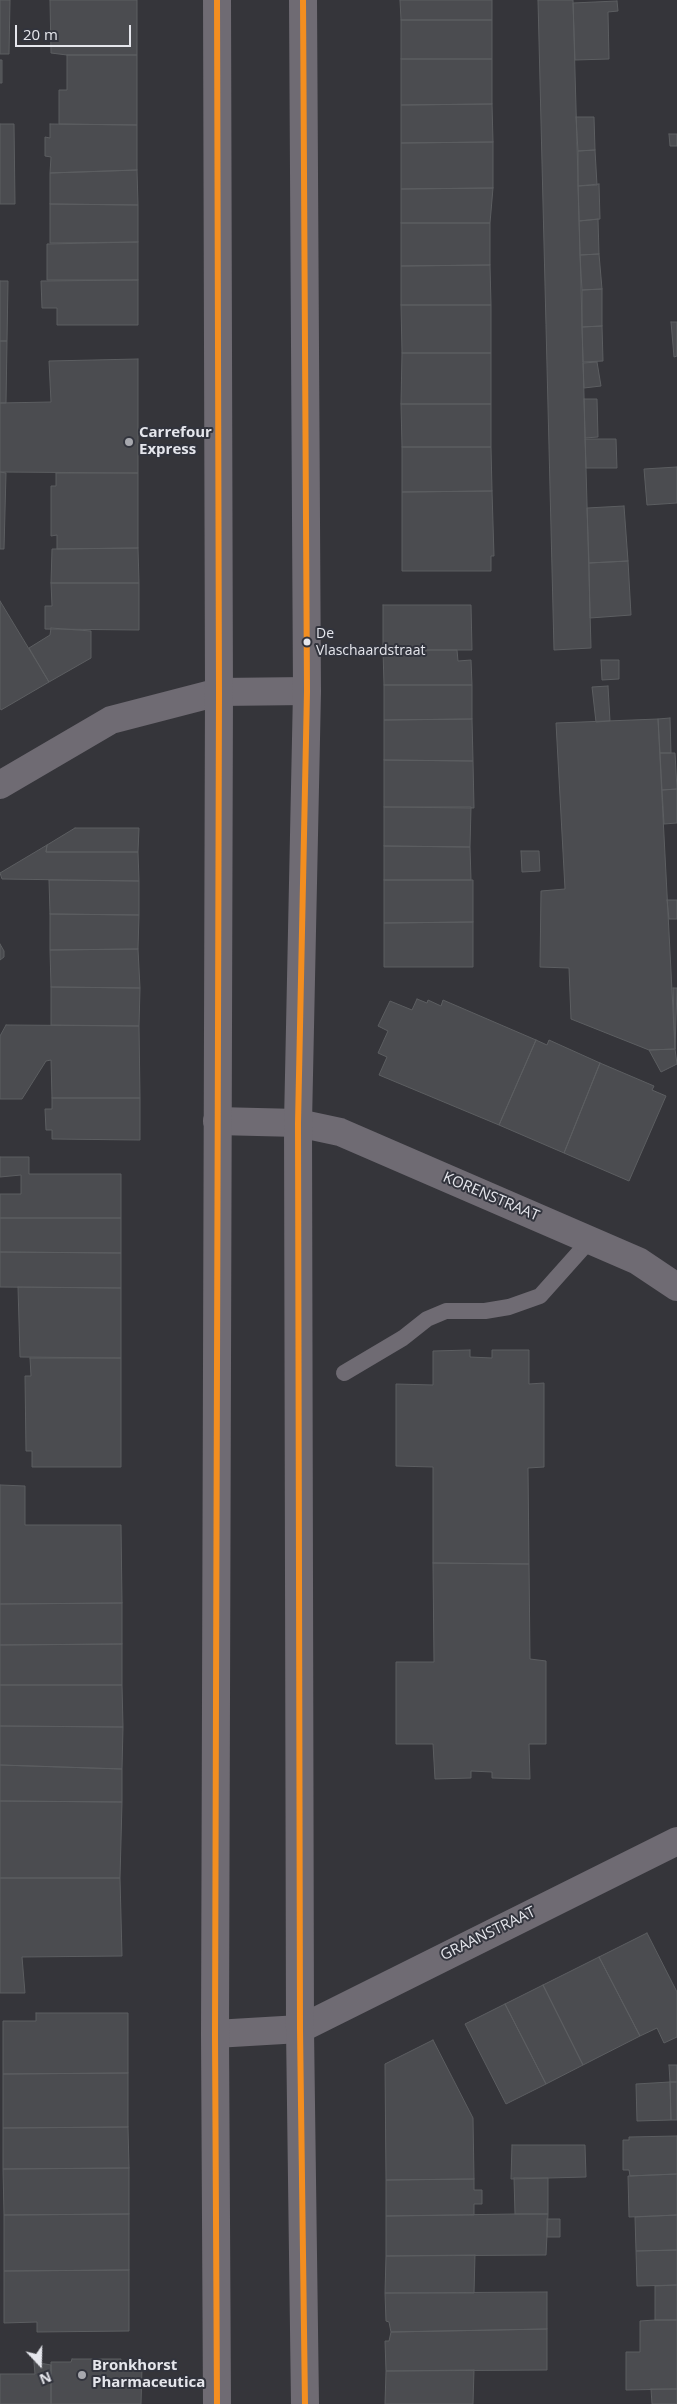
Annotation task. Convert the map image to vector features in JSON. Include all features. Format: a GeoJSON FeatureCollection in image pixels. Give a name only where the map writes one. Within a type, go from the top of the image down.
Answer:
{"type":"FeatureCollection","features":[{"type":"Feature","properties":{"kind":"street"},"geometry":{"type":"LineString","coordinates":[[217,0],[219,692],[215,2034],[217,2404]]}},
{"type":"Feature","properties":{"kind":"street"},"geometry":{"type":"LineString","coordinates":[[303,0],[307,691],[298,1123],[300,2029],[305,2404]]}},
{"type":"Feature","properties":{"kind":"street"},"geometry":{"type":"LineString","coordinates":[[0,785],[112,720],[219,692],[307,691]]}},
{"type":"Feature","properties":{"kind":"street","name":"KORENSTRAAT"},"geometry":{"type":"LineString","coordinates":[[217,1121],[298,1123],[340,1132],[638,1261],[677,1286]]}},
{"type":"Feature","properties":{"kind":"street","name":"GRAANSTRAAT"},"geometry":{"type":"LineString","coordinates":[[300,2029],[677,1841]]}},
{"type":"Feature","properties":{"kind":"street"},"geometry":{"type":"LineString","coordinates":[[215,2034],[300,2029]]}},
{"type":"Feature","properties":{"kind":"lane"},"geometry":{"type":"LineString","coordinates":[[344,1373],[403,1338],[427,1319],[446,1312],[485,1311],[510,1307],[540,1296],[590,1240]]}},
{"type":"Feature","properties":{"kind":"building"},"geometry":{"type":"Polygon","coordinates":[[[0,0],[10,0],[9,54],[0,54],[0,0]]]}},
{"type":"Feature","properties":{"kind":"building"},"geometry":{"type":"Polygon","coordinates":[[[50,0],[137,0],[137,55],[67,55],[51,53],[50,0]]]}},
{"type":"Feature","properties":{"kind":"building"},"geometry":{"type":"Polygon","coordinates":[[[400,0],[492,0],[492,20],[401,20],[400,0]]]}},
{"type":"Feature","properties":{"kind":"building"},"geometry":{"type":"Polygon","coordinates":[[[538,0],[573,0],[591,648],[554,650],[538,0]]]}},
{"type":"Feature","properties":{"kind":"building"},"geometry":{"type":"Polygon","coordinates":[[[617,1],[618,11],[608,12],[609,59],[575,60],[573,3],[617,1]]]}},
{"type":"Feature","properties":{"kind":"building"},"geometry":{"type":"Polygon","coordinates":[[[401,20],[492,20],[492,59],[401,59],[401,20]]]}},
{"type":"Feature","properties":{"kind":"building"},"geometry":{"type":"Polygon","coordinates":[[[67,55],[137,55],[137,125],[59,124],[59,90],[67,90],[67,55]]]}},
{"type":"Feature","properties":{"kind":"building"},"geometry":{"type":"Polygon","coordinates":[[[401,59],[492,59],[492,104],[401,105],[401,59]]]}},
{"type":"Feature","properties":{"kind":"building"},"geometry":{"type":"Polygon","coordinates":[[[0,60],[2,60],[2,83],[0,83],[0,60]]]}},
{"type":"Feature","properties":{"kind":"building"},"geometry":{"type":"Polygon","coordinates":[[[492,104],[493,142],[401,143],[401,105],[492,104]]]}},
{"type":"Feature","properties":{"kind":"building"},"geometry":{"type":"Polygon","coordinates":[[[576,117],[594,117],[595,150],[578,151],[576,117]]]}},
{"type":"Feature","properties":{"kind":"building"},"geometry":{"type":"Polygon","coordinates":[[[0,124],[14,124],[15,204],[0,204],[0,124]]]}},
{"type":"Feature","properties":{"kind":"building"},"geometry":{"type":"Polygon","coordinates":[[[50,124],[137,125],[137,170],[50,173],[51,157],[45,156],[45,137],[50,138],[50,124]]]}},
{"type":"Feature","properties":{"kind":"building"},"geometry":{"type":"Polygon","coordinates":[[[669,134],[677,134],[677,146],[670,146],[669,134]]]}},
{"type":"Feature","properties":{"kind":"building"},"geometry":{"type":"Polygon","coordinates":[[[493,142],[493,188],[401,189],[401,143],[493,142]]]}},
{"type":"Feature","properties":{"kind":"building"},"geometry":{"type":"Polygon","coordinates":[[[595,150],[597,185],[578,186],[578,151],[595,150]]]}},
{"type":"Feature","properties":{"kind":"building"},"geometry":{"type":"Polygon","coordinates":[[[137,170],[138,205],[50,204],[50,173],[137,170]]]}},
{"type":"Feature","properties":{"kind":"building"},"geometry":{"type":"Polygon","coordinates":[[[599,184],[600,219],[579,221],[578,186],[599,184]]]}},
{"type":"Feature","properties":{"kind":"building"},"geometry":{"type":"Polygon","coordinates":[[[493,188],[490,223],[401,223],[401,189],[493,188]]]}},
{"type":"Feature","properties":{"kind":"building"},"geometry":{"type":"Polygon","coordinates":[[[50,204],[138,205],[138,242],[50,243],[50,204]]]}},
{"type":"Feature","properties":{"kind":"building"},"geometry":{"type":"Polygon","coordinates":[[[598,219],[599,254],[580,255],[579,221],[598,219]]]}},
{"type":"Feature","properties":{"kind":"building"},"geometry":{"type":"Polygon","coordinates":[[[401,223],[490,223],[490,265],[401,266],[401,223]]]}},
{"type":"Feature","properties":{"kind":"building"},"geometry":{"type":"Polygon","coordinates":[[[138,242],[138,280],[47,280],[47,244],[138,242]]]}},
{"type":"Feature","properties":{"kind":"building"},"geometry":{"type":"Polygon","coordinates":[[[599,254],[602,289],[582,290],[580,255],[599,254]]]}},
{"type":"Feature","properties":{"kind":"building"},"geometry":{"type":"Polygon","coordinates":[[[490,265],[491,305],[401,305],[401,266],[490,265]]]}},
{"type":"Feature","properties":{"kind":"building"},"geometry":{"type":"Polygon","coordinates":[[[138,280],[138,325],[57,325],[57,308],[42,308],[41,281],[138,280]]]}},
{"type":"Feature","properties":{"kind":"building"},"geometry":{"type":"Polygon","coordinates":[[[0,281],[8,281],[7,341],[0,341],[0,281]]]}},
{"type":"Feature","properties":{"kind":"building"},"geometry":{"type":"Polygon","coordinates":[[[602,289],[602,326],[582,327],[582,290],[602,289]]]}},
{"type":"Feature","properties":{"kind":"building"},"geometry":{"type":"Polygon","coordinates":[[[401,305],[491,305],[491,353],[402,353],[401,305]]]}},
{"type":"Feature","properties":{"kind":"building"},"geometry":{"type":"Polygon","coordinates":[[[671,322],[677,322],[677,356],[674,357],[671,322]]]}},
{"type":"Feature","properties":{"kind":"building"},"geometry":{"type":"Polygon","coordinates":[[[602,326],[603,361],[583,362],[582,327],[602,326]]]}},
{"type":"Feature","properties":{"kind":"building"},"geometry":{"type":"Polygon","coordinates":[[[0,341],[7,341],[6,403],[0,403],[0,341]]]}},
{"type":"Feature","properties":{"kind":"building"},"geometry":{"type":"Polygon","coordinates":[[[402,353],[491,353],[491,404],[401,404],[402,353]]]}},
{"type":"Feature","properties":{"kind":"building"},"geometry":{"type":"Polygon","coordinates":[[[138,359],[138,473],[0,472],[0,403],[51,402],[49,361],[138,359]]]}},
{"type":"Feature","properties":{"kind":"building"},"geometry":{"type":"Polygon","coordinates":[[[597,362],[601,386],[584,388],[583,363],[597,362]]]}},
{"type":"Feature","properties":{"kind":"building"},"geometry":{"type":"Polygon","coordinates":[[[584,399],[597,399],[598,437],[585,438],[584,399]]]}},
{"type":"Feature","properties":{"kind":"building"},"geometry":{"type":"Polygon","coordinates":[[[401,404],[491,404],[491,447],[402,447],[401,404]]]}},
{"type":"Feature","properties":{"kind":"building"},"geometry":{"type":"Polygon","coordinates":[[[585,439],[616,439],[617,468],[586,468],[585,439]]]}},
{"type":"Feature","properties":{"kind":"building"},"geometry":{"type":"Polygon","coordinates":[[[402,447],[491,447],[492,491],[402,492],[402,447]]]}},
{"type":"Feature","properties":{"kind":"building"},"geometry":{"type":"Polygon","coordinates":[[[677,467],[677,503],[647,505],[644,469],[677,467]]]}},
{"type":"Feature","properties":{"kind":"building"},"geometry":{"type":"Polygon","coordinates":[[[0,472],[6,473],[4,549],[0,549],[0,472]]]}},
{"type":"Feature","properties":{"kind":"building"},"geometry":{"type":"Polygon","coordinates":[[[56,473],[138,473],[138,548],[57,549],[57,535],[51,536],[51,486],[56,486],[56,473]]]}},
{"type":"Feature","properties":{"kind":"building"},"geometry":{"type":"Polygon","coordinates":[[[492,491],[494,556],[491,556],[491,571],[402,571],[402,492],[492,491]]]}},
{"type":"Feature","properties":{"kind":"building"},"geometry":{"type":"Polygon","coordinates":[[[624,506],[628,561],[589,563],[587,508],[624,506]]]}},
{"type":"Feature","properties":{"kind":"building"},"geometry":{"type":"Polygon","coordinates":[[[138,548],[139,583],[51,583],[52,549],[138,548]]]}},
{"type":"Feature","properties":{"kind":"building"},"geometry":{"type":"Polygon","coordinates":[[[628,561],[631,615],[590,618],[589,563],[628,561]]]}},
{"type":"Feature","properties":{"kind":"building"},"geometry":{"type":"Polygon","coordinates":[[[51,583],[139,583],[139,630],[45,629],[45,606],[52,606],[51,583]]]}},
{"type":"Feature","properties":{"kind":"building"},"geometry":{"type":"Polygon","coordinates":[[[0,601],[49,682],[1,710],[0,708],[0,601]]]}},
{"type":"Feature","properties":{"kind":"building"},"geometry":{"type":"Polygon","coordinates":[[[383,605],[471,605],[472,650],[383,650],[383,605]]]}},
{"type":"Feature","properties":{"kind":"building"},"geometry":{"type":"Polygon","coordinates":[[[51,628],[91,631],[91,658],[49,682],[29,648],[50,635],[51,628]]]}},
{"type":"Feature","properties":{"kind":"building"},"geometry":{"type":"Polygon","coordinates":[[[383,650],[457,650],[458,661],[471,660],[472,685],[384,685],[383,650]]]}},
{"type":"Feature","properties":{"kind":"building"},"geometry":{"type":"Polygon","coordinates":[[[601,660],[619,660],[619,679],[602,680],[601,660]]]}},
{"type":"Feature","properties":{"kind":"building"},"geometry":{"type":"Polygon","coordinates":[[[384,685],[472,685],[472,719],[384,720],[384,685]]]}},
{"type":"Feature","properties":{"kind":"building"},"geometry":{"type":"Polygon","coordinates":[[[608,686],[610,721],[596,722],[592,687],[608,686]]]}},
{"type":"Feature","properties":{"kind":"building"},"geometry":{"type":"Polygon","coordinates":[[[670,718],[671,753],[660,753],[658,719],[670,718]]]}},
{"type":"Feature","properties":{"kind":"building"},"geometry":{"type":"Polygon","coordinates":[[[472,719],[473,761],[384,760],[384,720],[472,719]]]}},
{"type":"Feature","properties":{"kind":"building"},"geometry":{"type":"Polygon","coordinates":[[[658,719],[675,1049],[649,1050],[571,1019],[569,968],[540,967],[541,891],[565,889],[556,723],[658,719]]]}},
{"type":"Feature","properties":{"kind":"building"},"geometry":{"type":"Polygon","coordinates":[[[660,753],[675,753],[677,789],[662,790],[660,753]]]}},
{"type":"Feature","properties":{"kind":"building"},"geometry":{"type":"Polygon","coordinates":[[[384,760],[473,761],[474,808],[384,807],[384,760]]]}},
{"type":"Feature","properties":{"kind":"building"},"geometry":{"type":"Polygon","coordinates":[[[677,789],[677,823],[664,824],[662,790],[677,789]]]}},
{"type":"Feature","properties":{"kind":"building"},"geometry":{"type":"Polygon","coordinates":[[[384,807],[471,807],[470,847],[384,846],[384,807]]]}},
{"type":"Feature","properties":{"kind":"building"},"geometry":{"type":"Polygon","coordinates":[[[75,828],[139,828],[138,852],[46,852],[47,845],[75,828]]]}},
{"type":"Feature","properties":{"kind":"building"},"geometry":{"type":"Polygon","coordinates":[[[47,845],[46,852],[138,852],[139,881],[2,879],[0,873],[47,845]]]}},
{"type":"Feature","properties":{"kind":"building"},"geometry":{"type":"Polygon","coordinates":[[[384,846],[470,847],[471,880],[384,880],[384,846]]]}},
{"type":"Feature","properties":{"kind":"building"},"geometry":{"type":"Polygon","coordinates":[[[521,851],[539,851],[540,871],[522,872],[521,851]]]}},
{"type":"Feature","properties":{"kind":"building"},"geometry":{"type":"Polygon","coordinates":[[[49,880],[139,881],[139,915],[50,914],[49,880]]]}},
{"type":"Feature","properties":{"kind":"building"},"geometry":{"type":"Polygon","coordinates":[[[384,880],[473,880],[473,922],[384,923],[384,880]]]}},
{"type":"Feature","properties":{"kind":"building"},"geometry":{"type":"Polygon","coordinates":[[[667,900],[677,900],[677,919],[669,919],[667,900]]]}},
{"type":"Feature","properties":{"kind":"building"},"geometry":{"type":"Polygon","coordinates":[[[50,914],[139,915],[138,949],[50,950],[50,914]]]}},
{"type":"Feature","properties":{"kind":"building"},"geometry":{"type":"Polygon","coordinates":[[[473,922],[473,967],[384,967],[384,923],[473,922]]]}},
{"type":"Feature","properties":{"kind":"building"},"geometry":{"type":"Polygon","coordinates":[[[0,944],[4,951],[4,957],[0,960],[0,944]]]}},
{"type":"Feature","properties":{"kind":"building"},"geometry":{"type":"Polygon","coordinates":[[[138,949],[140,988],[51,987],[50,950],[138,949]]]}},
{"type":"Feature","properties":{"kind":"building"},"geometry":{"type":"Polygon","coordinates":[[[51,987],[140,988],[139,1026],[51,1025],[51,987]]]}},
{"type":"Feature","properties":{"kind":"building"},"geometry":{"type":"Polygon","coordinates":[[[673,988],[677,988],[675,1049],[673,988]]]}},
{"type":"Feature","properties":{"kind":"building"},"geometry":{"type":"Polygon","coordinates":[[[417,999],[427,1003],[428,1000],[441,1006],[443,1000],[536,1040],[499,1125],[379,1075],[387,1057],[378,1053],[388,1031],[378,1026],[390,1001],[412,1010],[417,999]]]}},
{"type":"Feature","properties":{"kind":"building"},"geometry":{"type":"Polygon","coordinates":[[[6,1025],[139,1026],[140,1098],[52,1098],[51,1060],[46,1061],[22,1099],[0,1099],[0,1036],[6,1025]]]}},
{"type":"Feature","properties":{"kind":"building"},"geometry":{"type":"Polygon","coordinates":[[[536,1040],[547,1045],[549,1040],[600,1063],[564,1153],[499,1125],[536,1040]]]}},
{"type":"Feature","properties":{"kind":"building"},"geometry":{"type":"Polygon","coordinates":[[[675,1049],[677,1064],[661,1072],[649,1050],[675,1049]]]}},
{"type":"Feature","properties":{"kind":"building"},"geometry":{"type":"Polygon","coordinates":[[[600,1063],[654,1086],[652,1090],[666,1096],[629,1181],[564,1153],[600,1063]]]}},
{"type":"Feature","properties":{"kind":"building"},"geometry":{"type":"Polygon","coordinates":[[[52,1098],[140,1098],[140,1140],[52,1139],[52,1130],[46,1130],[45,1109],[52,1109],[52,1098]]]}},
{"type":"Feature","properties":{"kind":"building"},"geometry":{"type":"Polygon","coordinates":[[[0,1157],[29,1157],[29,1174],[121,1174],[121,1218],[0,1218],[0,1194],[21,1194],[21,1175],[0,1177],[0,1157]]]}},
{"type":"Feature","properties":{"kind":"building"},"geometry":{"type":"Polygon","coordinates":[[[0,1218],[121,1218],[121,1253],[0,1252],[0,1218]]]}},
{"type":"Feature","properties":{"kind":"building"},"geometry":{"type":"Polygon","coordinates":[[[0,1252],[121,1253],[121,1288],[0,1287],[0,1252]]]}},
{"type":"Feature","properties":{"kind":"building"},"geometry":{"type":"Polygon","coordinates":[[[18,1287],[121,1288],[121,1358],[20,1357],[18,1287]]]}},
{"type":"Feature","properties":{"kind":"building"},"geometry":{"type":"Polygon","coordinates":[[[470,1350],[470,1357],[492,1358],[492,1350],[529,1350],[529,1384],[544,1383],[544,1467],[528,1468],[529,1564],[433,1563],[433,1467],[396,1466],[396,1384],[433,1385],[433,1351],[470,1350]]]}},
{"type":"Feature","properties":{"kind":"building"},"geometry":{"type":"Polygon","coordinates":[[[30,1358],[121,1358],[121,1467],[32,1467],[32,1451],[26,1451],[25,1376],[31,1376],[30,1358]]]}},
{"type":"Feature","properties":{"kind":"building"},"geometry":{"type":"Polygon","coordinates":[[[0,1485],[25,1486],[25,1525],[121,1525],[122,1603],[0,1604],[0,1485]]]}},
{"type":"Feature","properties":{"kind":"building"},"geometry":{"type":"Polygon","coordinates":[[[433,1563],[529,1564],[530,1659],[546,1661],[546,1744],[529,1744],[530,1779],[492,1778],[492,1772],[471,1771],[471,1778],[435,1779],[433,1744],[396,1744],[396,1662],[434,1662],[433,1563]]]}},
{"type":"Feature","properties":{"kind":"building"},"geometry":{"type":"Polygon","coordinates":[[[122,1603],[122,1644],[0,1645],[0,1604],[122,1603]]]}},
{"type":"Feature","properties":{"kind":"building"},"geometry":{"type":"Polygon","coordinates":[[[122,1644],[122,1685],[0,1685],[0,1645],[122,1644]]]}},
{"type":"Feature","properties":{"kind":"building"},"geometry":{"type":"Polygon","coordinates":[[[0,1685],[122,1685],[123,1727],[0,1726],[0,1685]]]}},
{"type":"Feature","properties":{"kind":"building"},"geometry":{"type":"Polygon","coordinates":[[[0,1726],[123,1727],[122,1769],[0,1765],[0,1726]]]}},
{"type":"Feature","properties":{"kind":"building"},"geometry":{"type":"Polygon","coordinates":[[[0,1765],[122,1769],[122,1802],[0,1801],[0,1765]]]}},
{"type":"Feature","properties":{"kind":"building"},"geometry":{"type":"Polygon","coordinates":[[[0,1801],[122,1802],[120,1878],[0,1878],[0,1801]]]}},
{"type":"Feature","properties":{"kind":"building"},"geometry":{"type":"Polygon","coordinates":[[[0,1878],[120,1878],[122,1956],[22,1957],[25,1993],[0,1993],[0,1878]]]}},
{"type":"Feature","properties":{"kind":"building"},"geometry":{"type":"Polygon","coordinates":[[[647,1933],[677,1992],[677,2037],[664,2043],[657,2028],[640,2036],[599,1957],[647,1933]]]}},
{"type":"Feature","properties":{"kind":"building"},"geometry":{"type":"Polygon","coordinates":[[[599,1957],[640,2036],[583,2065],[543,1985],[599,1957]]]}},
{"type":"Feature","properties":{"kind":"building"},"geometry":{"type":"Polygon","coordinates":[[[543,1985],[583,2065],[546,2084],[505,2004],[543,1985]]]}},
{"type":"Feature","properties":{"kind":"building"},"geometry":{"type":"Polygon","coordinates":[[[505,2004],[546,2084],[506,2104],[465,2024],[505,2004]]]}},
{"type":"Feature","properties":{"kind":"building"},"geometry":{"type":"Polygon","coordinates":[[[36,2013],[128,2013],[128,2073],[3,2074],[3,2021],[36,2021],[36,2013]]]}},
{"type":"Feature","properties":{"kind":"building"},"geometry":{"type":"Polygon","coordinates":[[[433,2040],[473,2118],[474,2179],[386,2180],[385,2064],[433,2040]]]}},
{"type":"Feature","properties":{"kind":"building"},"geometry":{"type":"Polygon","coordinates":[[[669,2065],[677,2065],[677,2082],[670,2082],[669,2065]]]}},
{"type":"Feature","properties":{"kind":"building"},"geometry":{"type":"Polygon","coordinates":[[[128,2073],[128,2127],[3,2128],[3,2074],[128,2073]]]}},
{"type":"Feature","properties":{"kind":"building"},"geometry":{"type":"Polygon","coordinates":[[[670,2082],[671,2120],[637,2121],[636,2084],[670,2082]]]}},
{"type":"Feature","properties":{"kind":"building"},"geometry":{"type":"Polygon","coordinates":[[[670,2082],[677,2082],[677,2120],[671,2120],[670,2082]]]}},
{"type":"Feature","properties":{"kind":"building"},"geometry":{"type":"Polygon","coordinates":[[[128,2127],[129,2168],[3,2169],[3,2128],[128,2127]]]}},
{"type":"Feature","properties":{"kind":"building"},"geometry":{"type":"Polygon","coordinates":[[[677,2136],[677,2174],[630,2176],[629,2170],[623,2170],[623,2140],[629,2140],[629,2137],[677,2136]]]}},
{"type":"Feature","properties":{"kind":"building"},"geometry":{"type":"Polygon","coordinates":[[[512,2145],[585,2145],[586,2177],[511,2179],[512,2145]]]}},
{"type":"Feature","properties":{"kind":"building"},"geometry":{"type":"Polygon","coordinates":[[[129,2168],[129,2214],[4,2215],[3,2169],[129,2168]]]}},
{"type":"Feature","properties":{"kind":"building"},"geometry":{"type":"Polygon","coordinates":[[[677,2174],[677,2215],[629,2217],[628,2176],[677,2174]]]}},
{"type":"Feature","properties":{"kind":"building"},"geometry":{"type":"Polygon","coordinates":[[[514,2178],[548,2178],[548,2214],[515,2214],[514,2178]]]}},
{"type":"Feature","properties":{"kind":"building"},"geometry":{"type":"Polygon","coordinates":[[[474,2179],[474,2190],[482,2190],[482,2204],[474,2204],[474,2215],[386,2216],[386,2180],[474,2179]]]}},
{"type":"Feature","properties":{"kind":"building"},"geometry":{"type":"Polygon","coordinates":[[[129,2214],[129,2270],[4,2271],[4,2215],[129,2214]]]}},
{"type":"Feature","properties":{"kind":"building"},"geometry":{"type":"Polygon","coordinates":[[[548,2214],[546,2255],[386,2256],[386,2216],[548,2214]]]}},
{"type":"Feature","properties":{"kind":"building"},"geometry":{"type":"Polygon","coordinates":[[[677,2215],[677,2250],[636,2251],[635,2217],[677,2215]]]}},
{"type":"Feature","properties":{"kind":"building"},"geometry":{"type":"Polygon","coordinates":[[[547,2219],[560,2219],[560,2237],[547,2237],[547,2219]]]}},
{"type":"Feature","properties":{"kind":"building"},"geometry":{"type":"Polygon","coordinates":[[[677,2250],[677,2285],[637,2286],[636,2251],[677,2250]]]}},
{"type":"Feature","properties":{"kind":"building"},"geometry":{"type":"Polygon","coordinates":[[[475,2255],[474,2293],[385,2293],[386,2256],[475,2255]]]}},
{"type":"Feature","properties":{"kind":"building"},"geometry":{"type":"Polygon","coordinates":[[[129,2270],[129,2331],[37,2332],[37,2322],[4,2323],[4,2271],[129,2270]]]}},
{"type":"Feature","properties":{"kind":"building"},"geometry":{"type":"Polygon","coordinates":[[[677,2285],[677,2320],[655,2320],[655,2286],[677,2285]]]}},
{"type":"Feature","properties":{"kind":"building"},"geometry":{"type":"Polygon","coordinates":[[[547,2292],[547,2329],[391,2332],[389,2322],[386,2321],[385,2293],[547,2292]]]}},
{"type":"Feature","properties":{"kind":"building"},"geometry":{"type":"Polygon","coordinates":[[[677,2320],[677,2389],[626,2390],[626,2352],[640,2352],[640,2321],[677,2320]]]}},
{"type":"Feature","properties":{"kind":"building"},"geometry":{"type":"Polygon","coordinates":[[[547,2329],[547,2370],[386,2371],[385,2341],[389,2341],[391,2332],[547,2329]]]}},
{"type":"Feature","properties":{"kind":"building"},"geometry":{"type":"Polygon","coordinates":[[[72,2359],[121,2359],[121,2365],[142,2367],[141,2404],[51,2404],[51,2362],[71,2362],[72,2359]]]}},
{"type":"Feature","properties":{"kind":"building"},"geometry":{"type":"Polygon","coordinates":[[[34,2362],[51,2365],[51,2404],[0,2404],[0,2374],[35,2374],[34,2362]]]}},
{"type":"Feature","properties":{"kind":"building"},"geometry":{"type":"Polygon","coordinates":[[[474,2370],[473,2404],[385,2404],[386,2371],[474,2370]]]}},
{"type":"Feature","properties":{"kind":"building"},"geometry":{"type":"Polygon","coordinates":[[[651,2389],[677,2389],[677,2404],[652,2404],[651,2389]]]}},
{"type":"Feature","properties":{"kind":"transit line"},"geometry":{"type":"LineString","coordinates":[[217,0],[219,692],[215,2034],[217,2404]]}},
{"type":"Feature","properties":{"kind":"transit line"},"geometry":{"type":"LineString","coordinates":[[303,0],[307,691],[298,1123],[300,2029],[305,2404]]}},
{"type":"Feature","properties":{"kind":"place","name":"Carrefour Express"},"geometry":{"type":"Point","coordinates":[129,442]}},
{"type":"Feature","properties":{"kind":"place","name":"De Vlaschaardstraat"},"geometry":{"type":"Point","coordinates":[307,642]}},
{"type":"Feature","properties":{"kind":"place","name":"Bronkhorst Pharmaceutica"},"geometry":{"type":"Point","coordinates":[82,2375]}}]}
